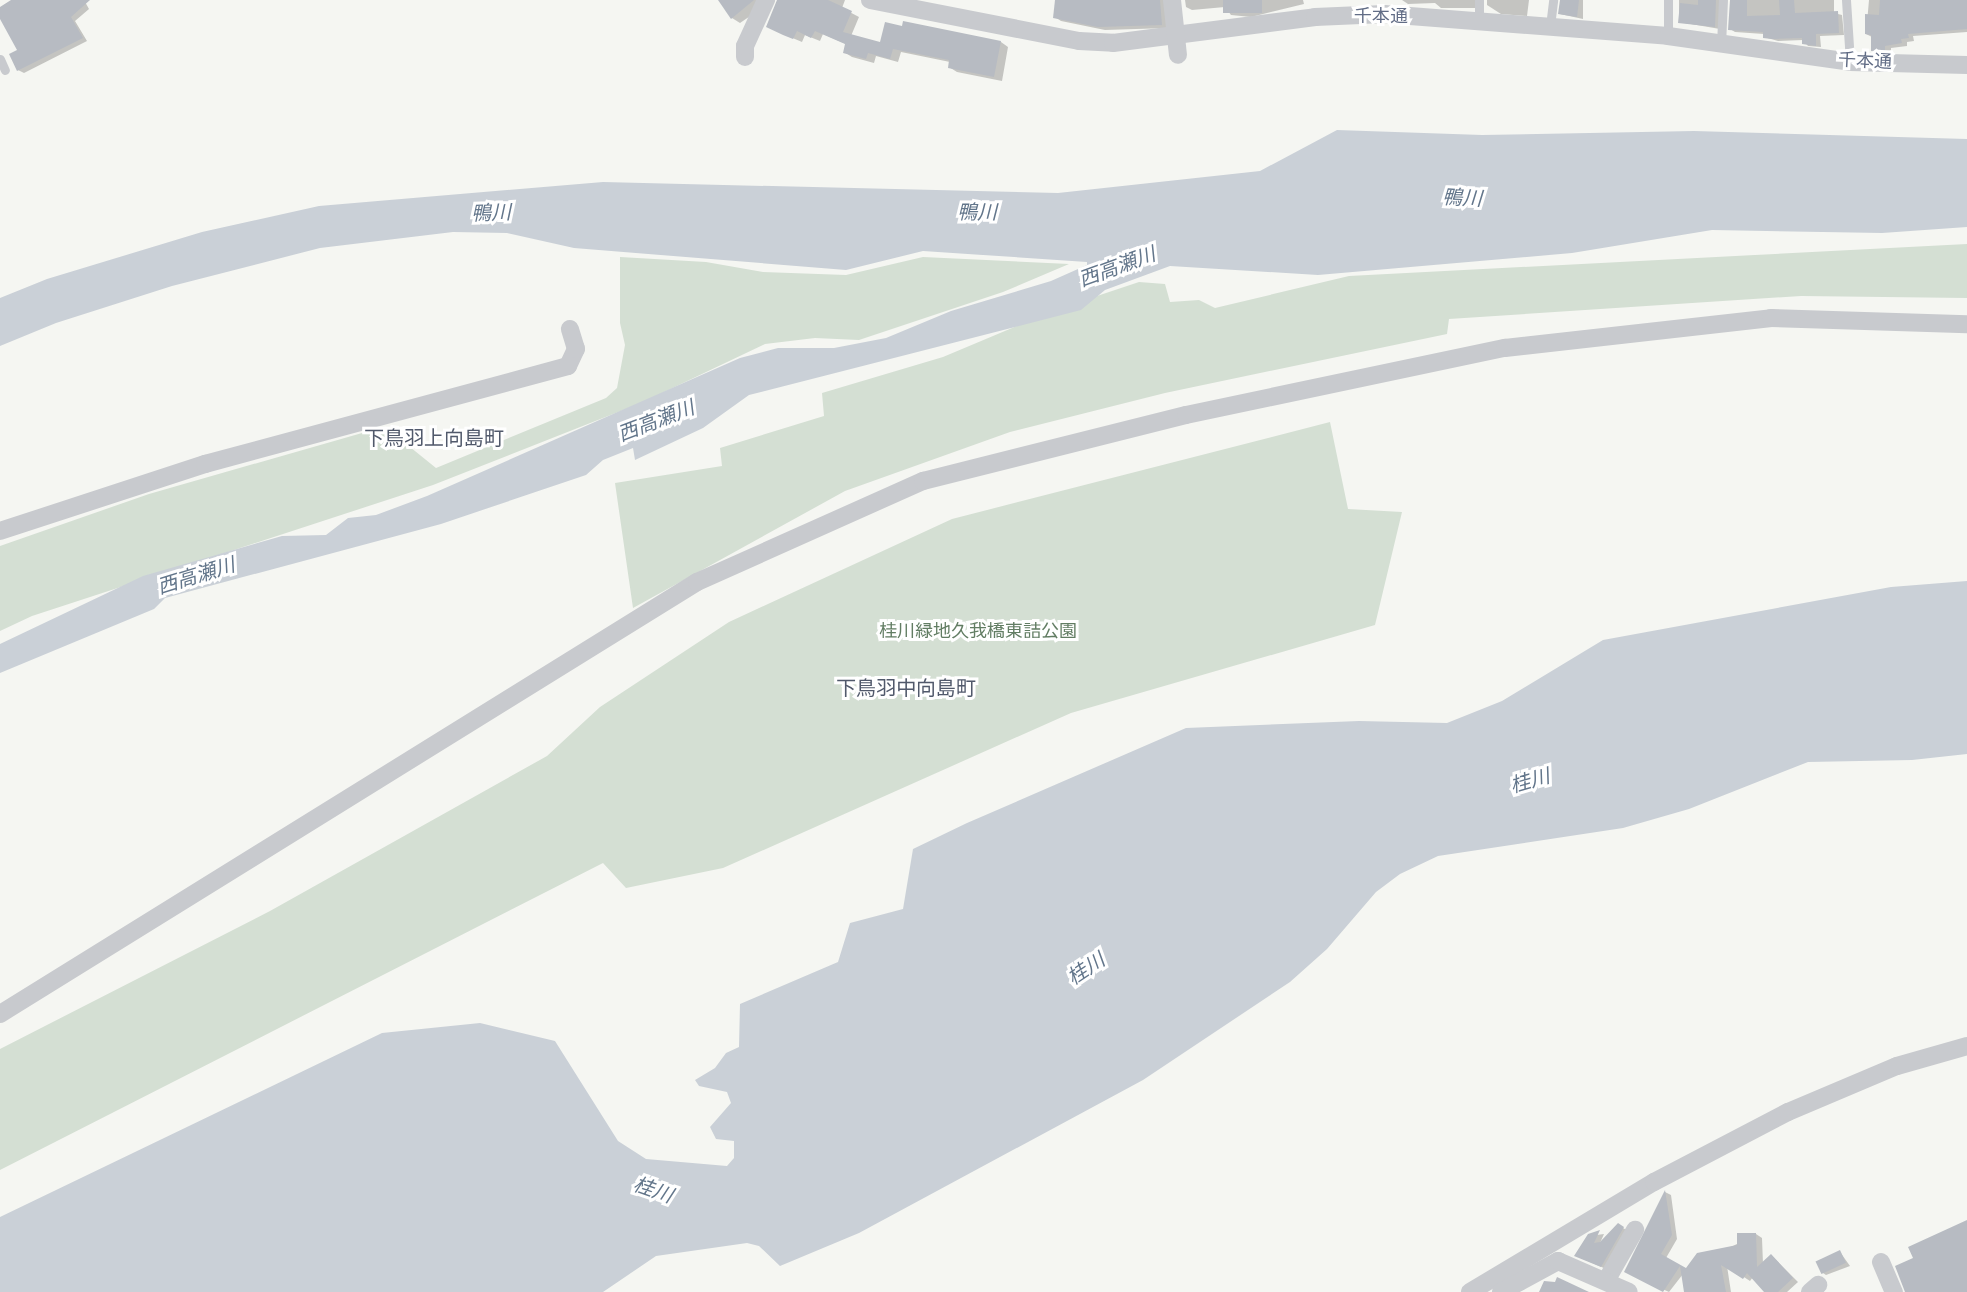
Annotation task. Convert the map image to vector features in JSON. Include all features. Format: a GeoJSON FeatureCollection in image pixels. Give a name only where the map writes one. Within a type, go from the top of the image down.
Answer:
{"type":"FeatureCollection","features":[{"type":"Feature","properties":{"kind":"street"},"geometry":{"type":"LineString","coordinates":[[746,57],[745,46],[766,0]]}},
{"type":"Feature","properties":{"kind":"street","name":"千本通"},"geometry":{"type":"LineString","coordinates":[[870,0],[1079,40],[1113,43],[1384,7],[1479,20],[1668,36],[1850,62],[1967,65]]}},
{"type":"Feature","properties":{"kind":"street"},"geometry":{"type":"LineString","coordinates":[[1172,0],[1174,36],[1178,55]]}},
{"type":"Feature","properties":{"kind":"street"},"geometry":{"type":"LineString","coordinates":[[0,1014],[697,582],[923,481],[1186,416],[1505,348],[1771,318],[1967,324]]}},
{"type":"Feature","properties":{"kind":"street"},"geometry":{"type":"LineString","coordinates":[[0,531],[205,464],[568,366],[576,349],[570,329]]}},
{"type":"Feature","properties":{"kind":"street"},"geometry":{"type":"LineString","coordinates":[[1470,1292],[1654,1182],[1788,1112],[1897,1066],[1967,1046]]}},
{"type":"Feature","properties":{"kind":"street"},"geometry":{"type":"LineString","coordinates":[[1606,1281],[1635,1230]]}},
{"type":"Feature","properties":{"kind":"street"},"geometry":{"type":"LineString","coordinates":[[1501,1292],[1558,1261],[1629,1292]]}},
{"type":"Feature","properties":{"kind":"street"},"geometry":{"type":"LineString","coordinates":[[1881,1262],[1894,1292]]}},
{"type":"Feature","properties":{"kind":"lane"},"geometry":{"type":"LineString","coordinates":[[1479,0],[1479,20]]}},
{"type":"Feature","properties":{"kind":"lane"},"geometry":{"type":"LineString","coordinates":[[1550,26],[1553,0]]}},
{"type":"Feature","properties":{"kind":"lane"},"geometry":{"type":"LineString","coordinates":[[1668,0],[1668,36]]}},
{"type":"Feature","properties":{"kind":"lane"},"geometry":{"type":"LineString","coordinates":[[1721,45],[1723,0]]}},
{"type":"Feature","properties":{"kind":"lane"},"geometry":{"type":"LineString","coordinates":[[1846,0],[1850,62]]}},
{"type":"Feature","properties":{"kind":"lane"},"geometry":{"type":"LineString","coordinates":[[0,59],[4,70]]}},
{"type":"Feature","properties":{"kind":"green space"},"geometry":{"type":"Polygon","coordinates":[[[1967,244],[1967,298],[1801,296],[1449,319],[1447,334],[1165,393],[1010,432],[845,491],[633,608],[615,483],[722,466],[720,448],[824,416],[822,393],[943,357],[1055,310],[1139,282],[1165,284],[1170,302],[1199,300],[1215,308],[1349,276],[1967,244]]]}},
{"type":"Feature","properties":{"kind":"green space"},"geometry":{"type":"Polygon","coordinates":[[[620,257],[706,262],[763,272],[846,275],[923,257],[1069,264],[1003,292],[859,340],[815,338],[765,344],[641,403],[433,485],[32,616],[0,631],[0,546],[149,494],[376,429],[410,447],[436,468],[606,398],[617,388],[625,345],[620,323],[620,257]]]}},
{"type":"Feature","properties":{"kind":"green space","name":"桂川緑地久我橋東詰公園"},"geometry":{"type":"Polygon","coordinates":[[[1330,422],[1348,509],[1402,512],[1375,625],[1071,713],[723,868],[626,888],[603,863],[0,1170],[0,1049],[270,911],[547,756],[600,707],[729,622],[952,519],[1330,422]]]}},
{"type":"Feature","properties":{"kind":"water"},"geometry":{"type":"Polygon","coordinates":[[[1337,130],[1482,135],[1694,131],[1967,139],[1967,227],[1882,233],[1712,230],[1572,253],[1318,275],[1170,266],[1105,290],[1081,310],[749,395],[703,428],[635,460],[633,448],[603,460],[586,475],[441,524],[165,598],[154,609],[0,673],[0,644],[143,576],[282,536],[326,535],[348,518],[376,515],[427,496],[740,358],[778,348],[834,348],[886,338],[951,311],[1051,281],[1087,265],[1087,262],[923,251],[846,270],[574,248],[507,233],[453,232],[320,248],[172,286],[56,323],[0,346],[0,298],[47,279],[202,232],[319,206],[603,182],[1058,193],[1260,171],[1337,130]]]}},
{"type":"Feature","properties":{"kind":"water","name":"桂川"},"geometry":{"type":"Polygon","coordinates":[[[1967,581],[1967,754],[1912,760],[1808,762],[1689,809],[1623,828],[1438,856],[1400,874],[1376,892],[1327,949],[1290,982],[1143,1080],[859,1233],[780,1266],[759,1246],[747,1243],[656,1256],[603,1292],[0,1292],[0,1217],[382,1033],[480,1023],[555,1041],[618,1141],[646,1159],[727,1166],[734,1158],[734,1141],[716,1139],[710,1127],[731,1103],[727,1092],[699,1086],[695,1080],[715,1068],[726,1053],[739,1047],[740,1004],[838,962],[850,923],[903,909],[913,849],[967,823],[1186,728],[1359,721],[1447,723],[1502,701],[1603,640],[1891,587],[1967,581]]]}},
{"type":"Feature","properties":{"kind":"building"},"geometry":{"type":"Polygon","coordinates":[[[11,0],[90,0],[71,17],[83,38],[17,71],[9,54],[17,50],[0,19],[0,7],[11,0]]]}},
{"type":"Feature","properties":{"kind":"building"},"geometry":{"type":"Polygon","coordinates":[[[718,0],[754,0],[731,19],[718,0]]]}},
{"type":"Feature","properties":{"kind":"building"},"geometry":{"type":"Polygon","coordinates":[[[777,0],[828,0],[852,11],[843,32],[880,42],[885,22],[902,26],[903,21],[1001,41],[994,77],[948,68],[949,60],[893,49],[890,59],[868,53],[866,59],[843,53],[845,44],[815,31],[811,38],[797,31],[793,39],[766,27],[777,0]]]}},
{"type":"Feature","properties":{"kind":"building"},"geometry":{"type":"Polygon","coordinates":[[[1055,0],[1160,0],[1162,25],[1098,27],[1053,18],[1055,0]]]}},
{"type":"Feature","properties":{"kind":"building"},"geometry":{"type":"Polygon","coordinates":[[[1223,0],[1262,0],[1262,13],[1223,13],[1223,0]]]}},
{"type":"Feature","properties":{"kind":"building"},"geometry":{"type":"Polygon","coordinates":[[[1560,0],[1579,0],[1577,17],[1558,14],[1560,0]]]}},
{"type":"Feature","properties":{"kind":"building"},"geometry":{"type":"Polygon","coordinates":[[[1698,0],[1716,0],[1715,27],[1678,23],[1680,3],[1698,5],[1698,0]]]}},
{"type":"Feature","properties":{"kind":"building"},"geometry":{"type":"Polygon","coordinates":[[[1730,0],[1747,0],[1747,16],[1780,15],[1779,0],[1794,0],[1795,13],[1838,11],[1839,33],[1816,34],[1816,46],[1802,44],[1802,38],[1772,39],[1763,38],[1763,32],[1728,30],[1730,0]]]}},
{"type":"Feature","properties":{"kind":"building"},"geometry":{"type":"Polygon","coordinates":[[[1880,0],[1967,0],[1967,29],[1908,34],[1909,38],[1901,39],[1902,43],[1885,46],[1885,52],[1871,51],[1871,35],[1865,34],[1865,14],[1879,15],[1880,0]]]}},
{"type":"Feature","properties":{"kind":"building"},"geometry":{"type":"Polygon","coordinates":[[[1665,1190],[1672,1235],[1661,1254],[1686,1268],[1697,1253],[1737,1245],[1737,1233],[1756,1233],[1757,1267],[1771,1254],[1793,1278],[1778,1292],[1764,1292],[1747,1273],[1743,1279],[1721,1265],[1726,1292],[1684,1292],[1680,1266],[1663,1292],[1624,1272],[1665,1190]]]}},
{"type":"Feature","properties":{"kind":"building"},"geometry":{"type":"Polygon","coordinates":[[[1967,1220],[1967,1292],[1905,1292],[1895,1266],[1913,1258],[1908,1247],[1967,1220]]]}},
{"type":"Feature","properties":{"kind":"building"},"geometry":{"type":"Polygon","coordinates":[[[1618,1223],[1624,1227],[1601,1267],[1574,1256],[1588,1234],[1600,1230],[1594,1243],[1600,1242],[1618,1223]]]}},
{"type":"Feature","properties":{"kind":"building"},"geometry":{"type":"Polygon","coordinates":[[[1840,1250],[1846,1263],[1821,1274],[1816,1261],[1840,1250]]]}},
{"type":"Feature","properties":{"kind":"building"},"geometry":{"type":"Polygon","coordinates":[[[1557,1277],[1589,1292],[1539,1292],[1544,1281],[1555,1282],[1557,1277]]]}},
{"type":"Feature","properties":{"kind":"district","name":"下鳥羽上向島町"},"geometry":{"type":"Point","coordinates":[434,438]}},
{"type":"Feature","properties":{"kind":"district","name":"下鳥羽中向島町"},"geometry":{"type":"Point","coordinates":[906,688]}},
{"type":"Feature","properties":{"kind":"water label","name":"鴨川"},"geometry":{"type":"Point","coordinates":[1462,198]}},
{"type":"Feature","properties":{"kind":"water label","name":"鴨川"},"geometry":{"type":"Point","coordinates":[977,212]}},
{"type":"Feature","properties":{"kind":"water label","name":"鴨川"},"geometry":{"type":"Point","coordinates":[491,213]}},
{"type":"Feature","properties":{"kind":"water label","name":"西高瀬川"},"geometry":{"type":"Point","coordinates":[1117,267]}},
{"type":"Feature","properties":{"kind":"water label","name":"西高瀬川"},"geometry":{"type":"Point","coordinates":[656,421]}},
{"type":"Feature","properties":{"kind":"water label","name":"西高瀬川"},"geometry":{"type":"Point","coordinates":[196,576]}}]}
